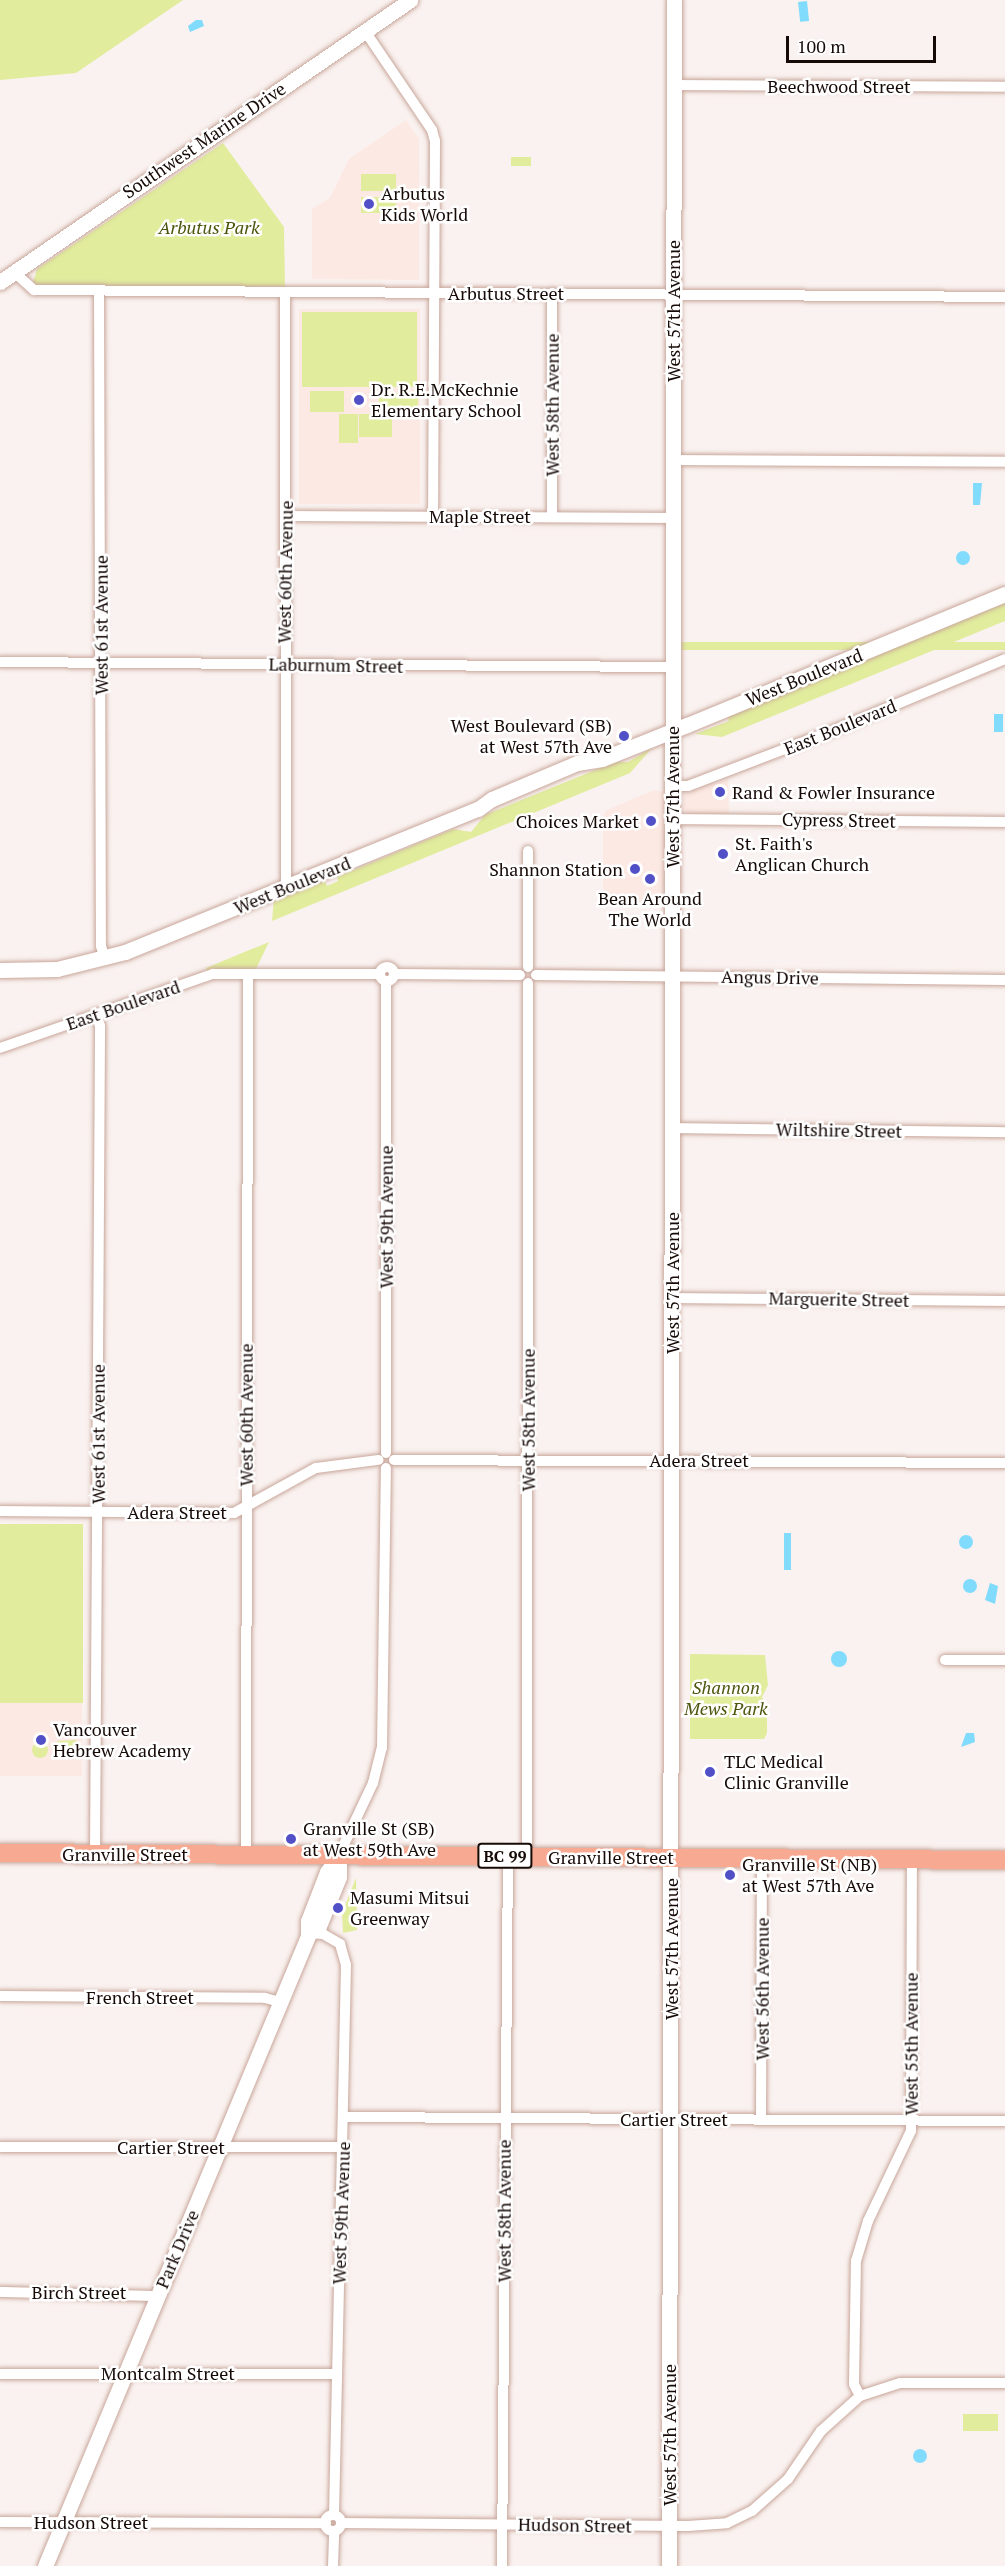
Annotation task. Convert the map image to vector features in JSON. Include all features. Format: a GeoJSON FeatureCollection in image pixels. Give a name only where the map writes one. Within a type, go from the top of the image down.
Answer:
{"type":"FeatureCollection","features":[{"type":"Feature","properties":{"kind":"highway","name":"Granville Street"},"geometry":{"type":"LineString","coordinates":[[0,1853],[1005,1860]]}},
{"type":"Feature","properties":{"kind":"street","name":"Southwest Marine Drive"},"geometry":{"type":"LineString","coordinates":[[0,282],[410,0]]}},
{"type":"Feature","properties":{"kind":"street","name":"West 57th Avenue"},"geometry":{"type":"LineString","coordinates":[[669,2566],[674,0]]}},
{"type":"Feature","properties":{"kind":"street"},"geometry":{"type":"LineString","coordinates":[[365,31],[434,136],[433,516]]}},
{"type":"Feature","properties":{"kind":"street","name":"Beechwood Street"},"geometry":{"type":"LineString","coordinates":[[674,85],[1005,87]]}},
{"type":"Feature","properties":{"kind":"street","name":"Arbutus Street"},"geometry":{"type":"LineString","coordinates":[[14,272],[34,290],[1005,297]]}},
{"type":"Feature","properties":{"kind":"street","name":"West 61st Avenue"},"geometry":{"type":"LineString","coordinates":[[99,291],[102,663],[101,946],[105,959]]}},
{"type":"Feature","properties":{"kind":"street","name":"West 60th Avenue"},"geometry":{"type":"LineString","coordinates":[[285,293],[286,887]]}},
{"type":"Feature","properties":{"kind":"street","name":"West 58th Avenue"},"geometry":{"type":"LineString","coordinates":[[552,293],[552,516]]}},
{"type":"Feature","properties":{"kind":"street"},"geometry":{"type":"LineString","coordinates":[[673,460],[1005,462]]}},
{"type":"Feature","properties":{"kind":"street","name":"Maple Street"},"geometry":{"type":"LineString","coordinates":[[286,516],[674,518]]}},
{"type":"Feature","properties":{"kind":"street","name":"West Boulevard"},"geometry":{"type":"LineString","coordinates":[[105,959],[478,809],[492,799],[577,764],[602,759],[1005,594]]}},
{"type":"Feature","properties":{"kind":"street","name":"East Boulevard"},"geometry":{"type":"LineString","coordinates":[[673,786],[688,786],[826,734],[1004,660]]}},
{"type":"Feature","properties":{"kind":"street","name":"Laburnum Street"},"geometry":{"type":"LineString","coordinates":[[0,662],[673,667]]}},
{"type":"Feature","properties":{"kind":"street","name":"Cypress Street"},"geometry":{"type":"LineString","coordinates":[[673,819],[1005,822]]}},
{"type":"Feature","properties":{"kind":"street","name":"West 58th Avenue"},"geometry":{"type":"LineString","coordinates":[[527,1856],[528,851]]}},
{"type":"Feature","properties":{"kind":"street"},"geometry":{"type":"LineString","coordinates":[[0,970],[57,969],[105,959]]}},
{"type":"Feature","properties":{"kind":"street","name":"East Boulevard"},"geometry":{"type":"LineString","coordinates":[[0,1048],[213,974],[248,974]]}},
{"type":"Feature","properties":{"kind":"street","name":"West 60th Avenue"},"geometry":{"type":"LineString","coordinates":[[246,1855],[248,974]]}},
{"type":"Feature","properties":{"kind":"street","name":"Angus Drive"},"geometry":{"type":"LineString","coordinates":[[248,974],[387,977],[528,975],[1005,980]]}},
{"type":"Feature","properties":{"kind":"street","name":"West 59th Avenue"},"geometry":{"type":"LineString","coordinates":[[339,1855],[373,1783],[385,1723],[387,977]]}},
{"type":"Feature","properties":{"kind":"street","name":"West 61st Avenue"},"geometry":{"type":"LineString","coordinates":[[95,1854],[100,1026],[96,1014]]}},
{"type":"Feature","properties":{"kind":"street","name":"Wiltshire Street"},"geometry":{"type":"LineString","coordinates":[[672,1128],[1005,1132]]}},
{"type":"Feature","properties":{"kind":"street","name":"Marguerite Street"},"geometry":{"type":"LineString","coordinates":[[672,1298],[1005,1301]]}},
{"type":"Feature","properties":{"kind":"street","name":"Adera Street"},"geometry":{"type":"LineString","coordinates":[[0,1511],[234,1514],[316,1468],[386,1460],[1005,1463]]}},
{"type":"Feature","properties":{"kind":"street"},"geometry":{"type":"LineString","coordinates":[[945,1660],[1005,1660]]}},
{"type":"Feature","properties":{"kind":"street","name":"Park Drive"},"geometry":{"type":"LineString","coordinates":[[45,2566],[309,1933],[319,1926],[339,1876],[339,1855]]}},
{"type":"Feature","properties":{"kind":"street","name":"West 58th Avenue"},"geometry":{"type":"LineString","coordinates":[[502,2566],[508,1856]]}},
{"type":"Feature","properties":{"kind":"street","name":"West 56th Avenue"},"geometry":{"type":"LineString","coordinates":[[761,2120],[762,1858]]}},
{"type":"Feature","properties":{"kind":"street","name":"West 55th Avenue"},"geometry":{"type":"LineString","coordinates":[[860,2396],[854,2384],[856,2261],[868,2221],[910,2133],[912,1860]]}},
{"type":"Feature","properties":{"kind":"street","name":"West 59th Avenue"},"geometry":{"type":"LineString","coordinates":[[309,1933],[332,1938],[345,1957],[333,2566]]}},
{"type":"Feature","properties":{"kind":"street","name":"French Street"},"geometry":{"type":"LineString","coordinates":[[0,1996],[265,1998],[280,2002]]}},
{"type":"Feature","properties":{"kind":"street","name":"Cartier Street"},"geometry":{"type":"LineString","coordinates":[[343,2117],[1005,2121]]}},
{"type":"Feature","properties":{"kind":"street","name":"Cartier Street"},"geometry":{"type":"LineString","coordinates":[[0,2147],[342,2147]]}},
{"type":"Feature","properties":{"kind":"street","name":"Birch Street"},"geometry":{"type":"LineString","coordinates":[[0,2292],[157,2296]]}},
{"type":"Feature","properties":{"kind":"street","name":"Montcalm Street"},"geometry":{"type":"LineString","coordinates":[[0,2374],[126,2372],[336,2374]]}},
{"type":"Feature","properties":{"kind":"street","name":"Hudson Street"},"geometry":{"type":"LineString","coordinates":[[0,2522],[669,2526],[727,2523],[752,2511],[788,2479],[820,2431],[860,2396],[900,2383],[1005,2384]]}},
{"type":"Feature","properties":{"kind":"shaded area","name":"Arbutus Kids World"},"geometry":{"type":"Polygon","coordinates":[[[406,120],[419,139],[419,280],[312,279],[312,209],[330,198],[349,159],[406,120]]]}},
{"type":"Feature","properties":{"kind":"shaded area","name":"Dr. R.E.McKechnie Elementary School"},"geometry":{"type":"Polygon","coordinates":[[[299,309],[420,309],[420,504],[299,504],[299,309]]]}},
{"type":"Feature","properties":{"kind":"shaded area"},"geometry":{"type":"Polygon","coordinates":[[[728,779],[729,814],[689,814],[683,810],[684,794],[728,779]]]}},
{"type":"Feature","properties":{"kind":"shaded area"},"geometry":{"type":"Polygon","coordinates":[[[654,790],[664,792],[668,799],[663,906],[603,905],[603,816],[607,810],[654,790]]]}},
{"type":"Feature","properties":{"kind":"shaded area","name":"Vancouver Hebrew Academy"},"geometry":{"type":"Polygon","coordinates":[[[0,1703],[82,1703],[82,1776],[0,1776],[0,1703]]]}},
{"type":"Feature","properties":{"kind":"green space"},"geometry":{"type":"Polygon","coordinates":[[[0,0],[183,0],[76,73],[0,80],[0,0]]]}},
{"type":"Feature","properties":{"kind":"green space","name":"Arbutus Park"},"geometry":{"type":"Polygon","coordinates":[[[223,143],[284,227],[285,289],[39,286],[33,283],[37,269],[223,143]]]}},
{"type":"Feature","properties":{"kind":"green space"},"geometry":{"type":"Polygon","coordinates":[[[511,157],[531,157],[531,166],[511,166],[511,157]]]}},
{"type":"Feature","properties":{"kind":"green space"},"geometry":{"type":"Polygon","coordinates":[[[361,174],[396,174],[396,191],[361,191],[361,174]]]}},
{"type":"Feature","properties":{"kind":"green space"},"geometry":{"type":"Polygon","coordinates":[[[361,197],[396,197],[396,213],[361,213],[361,197]]]}},
{"type":"Feature","properties":{"kind":"green space"},"geometry":{"type":"Polygon","coordinates":[[[302,312],[417,312],[417,387],[302,387],[302,312]]]}},
{"type":"Feature","properties":{"kind":"green space"},"geometry":{"type":"Polygon","coordinates":[[[310,391],[344,391],[344,412],[310,412],[310,391]]]}},
{"type":"Feature","properties":{"kind":"green space"},"geometry":{"type":"Polygon","coordinates":[[[379,393],[418,393],[418,411],[379,411],[379,393]]]}},
{"type":"Feature","properties":{"kind":"green space"},"geometry":{"type":"Polygon","coordinates":[[[339,414],[358,414],[358,443],[339,443],[339,414]]]}},
{"type":"Feature","properties":{"kind":"green space"},"geometry":{"type":"Polygon","coordinates":[[[359,414],[392,414],[392,437],[359,437],[359,414]]]}},
{"type":"Feature","properties":{"kind":"green space"},"geometry":{"type":"Polygon","coordinates":[[[1005,603],[1005,621],[722,737],[695,734],[729,721],[728,717],[1005,603]]]}},
{"type":"Feature","properties":{"kind":"green space"},"geometry":{"type":"Polygon","coordinates":[[[669,642],[1005,642],[1005,650],[669,650],[669,642]]]}},
{"type":"Feature","properties":{"kind":"green space"},"geometry":{"type":"Polygon","coordinates":[[[653,747],[630,773],[272,921],[274,898],[325,881],[327,886],[338,881],[337,877],[453,829],[471,832],[485,815],[615,762],[628,762],[653,747]]]}},
{"type":"Feature","properties":{"kind":"green space"},"geometry":{"type":"Polygon","coordinates":[[[269,942],[256,969],[207,971],[206,968],[269,942]]]}},
{"type":"Feature","properties":{"kind":"green space"},"geometry":{"type":"Polygon","coordinates":[[[0,1524],[83,1524],[83,1703],[0,1703],[0,1524]]]}},
{"type":"Feature","properties":{"kind":"green space","name":"Shannon Mews Park"},"geometry":{"type":"Polygon","coordinates":[[[690,1654],[765,1655],[768,1685],[762,1697],[767,1708],[767,1733],[764,1739],[690,1739],[690,1654]]]}},
{"type":"Feature","properties":{"kind":"green space"},"geometry":{"type":"Polygon","coordinates":[[[76,1740],[76,1753],[60,1756],[54,1751],[58,1741],[76,1740]]]}},
{"type":"Feature","properties":{"kind":"green space"},"geometry":{"type":"Polygon","coordinates":[[[37,1742],[43,1742],[48,1750],[46,1756],[37,1758],[32,1753],[32,1747],[37,1742]]]}},
{"type":"Feature","properties":{"kind":"green space"},"geometry":{"type":"Polygon","coordinates":[[[356,1878],[357,1930],[343,1933],[342,1913],[356,1878]]]}},
{"type":"Feature","properties":{"kind":"green space"},"geometry":{"type":"Polygon","coordinates":[[[963,2414],[998,2414],[998,2431],[963,2431],[963,2414]]]}},
{"type":"Feature","properties":{"kind":"water"},"geometry":{"type":"Polygon","coordinates":[[[807,1],[809,21],[800,22],[798,2],[807,1]]]}},
{"type":"Feature","properties":{"kind":"water"},"geometry":{"type":"Polygon","coordinates":[[[196,20],[202,20],[204,26],[190,32],[188,26],[196,20]]]}},
{"type":"Feature","properties":{"kind":"water"},"geometry":{"type":"Polygon","coordinates":[[[973,483],[982,483],[980,505],[973,505],[973,483]]]}},
{"type":"Feature","properties":{"kind":"water"},"geometry":{"type":"Polygon","coordinates":[[[960,551],[966,551],[970,558],[966,565],[960,565],[956,561],[956,555],[960,551]]]}},
{"type":"Feature","properties":{"kind":"water"},"geometry":{"type":"Polygon","coordinates":[[[994,714],[1003,714],[1003,732],[994,732],[994,714]]]}},
{"type":"Feature","properties":{"kind":"water"},"geometry":{"type":"Polygon","coordinates":[[[784,1533],[791,1533],[791,1570],[784,1570],[784,1533]]]}},
{"type":"Feature","properties":{"kind":"water"},"geometry":{"type":"Polygon","coordinates":[[[966,1535],[971,1537],[973,1542],[971,1547],[966,1549],[961,1547],[959,1542],[961,1537],[966,1535]]]}},
{"type":"Feature","properties":{"kind":"water"},"geometry":{"type":"Polygon","coordinates":[[[967,1579],[973,1579],[977,1586],[973,1593],[967,1593],[963,1589],[963,1583],[967,1579]]]}},
{"type":"Feature","properties":{"kind":"water"},"geometry":{"type":"Polygon","coordinates":[[[990,1583],[998,1586],[995,1604],[985,1600],[990,1583]]]}},
{"type":"Feature","properties":{"kind":"water"},"geometry":{"type":"Polygon","coordinates":[[[839,1651],[847,1659],[839,1667],[831,1659],[839,1651]]]}},
{"type":"Feature","properties":{"kind":"water"},"geometry":{"type":"Polygon","coordinates":[[[966,1733],[974,1733],[975,1742],[961,1747],[966,1733]]]}},
{"type":"Feature","properties":{"kind":"water"},"geometry":{"type":"Polygon","coordinates":[[[920,2449],[925,2451],[927,2456],[925,2461],[920,2463],[915,2461],[913,2456],[915,2451],[920,2449]]]}},
{"type":"Feature","properties":{"kind":"place","name":"Arbutus Kids World"},"geometry":{"type":"Point","coordinates":[369,204]}},
{"type":"Feature","properties":{"kind":"place","name":"Dr. R.E.McKechnie Elementary School"},"geometry":{"type":"Point","coordinates":[359,400]}},
{"type":"Feature","properties":{"kind":"place","name":"West Boulevard (SB) at West 57th Ave"},"geometry":{"type":"Point","coordinates":[624,736]}},
{"type":"Feature","properties":{"kind":"place","name":"Rand & Fowler Insurance"},"geometry":{"type":"Point","coordinates":[720,792]}},
{"type":"Feature","properties":{"kind":"place","name":"Choices Market"},"geometry":{"type":"Point","coordinates":[651,821]}},
{"type":"Feature","properties":{"kind":"place","name":"St. Faith's Anglican Church"},"geometry":{"type":"Point","coordinates":[723,854]}},
{"type":"Feature","properties":{"kind":"place","name":"Shannon Station"},"geometry":{"type":"Point","coordinates":[635,869]}},
{"type":"Feature","properties":{"kind":"place","name":"Bean Around The World"},"geometry":{"type":"Point","coordinates":[650,879]}},
{"type":"Feature","properties":{"kind":"place","name":"Vancouver Hebrew Academy"},"geometry":{"type":"Point","coordinates":[41,1740]}},
{"type":"Feature","properties":{"kind":"place","name":"TLC Medical Clinic Granville"},"geometry":{"type":"Point","coordinates":[710,1772]}},
{"type":"Feature","properties":{"kind":"place","name":"Granville St (SB) at West 59th Ave"},"geometry":{"type":"Point","coordinates":[291,1839]}},
{"type":"Feature","properties":{"kind":"place","name":"Granville St (NB) at West 57th Ave"},"geometry":{"type":"Point","coordinates":[730,1875]}},
{"type":"Feature","properties":{"kind":"place","name":"Masumi Mitsui Greenway"},"geometry":{"type":"Point","coordinates":[338,1908]}}]}
